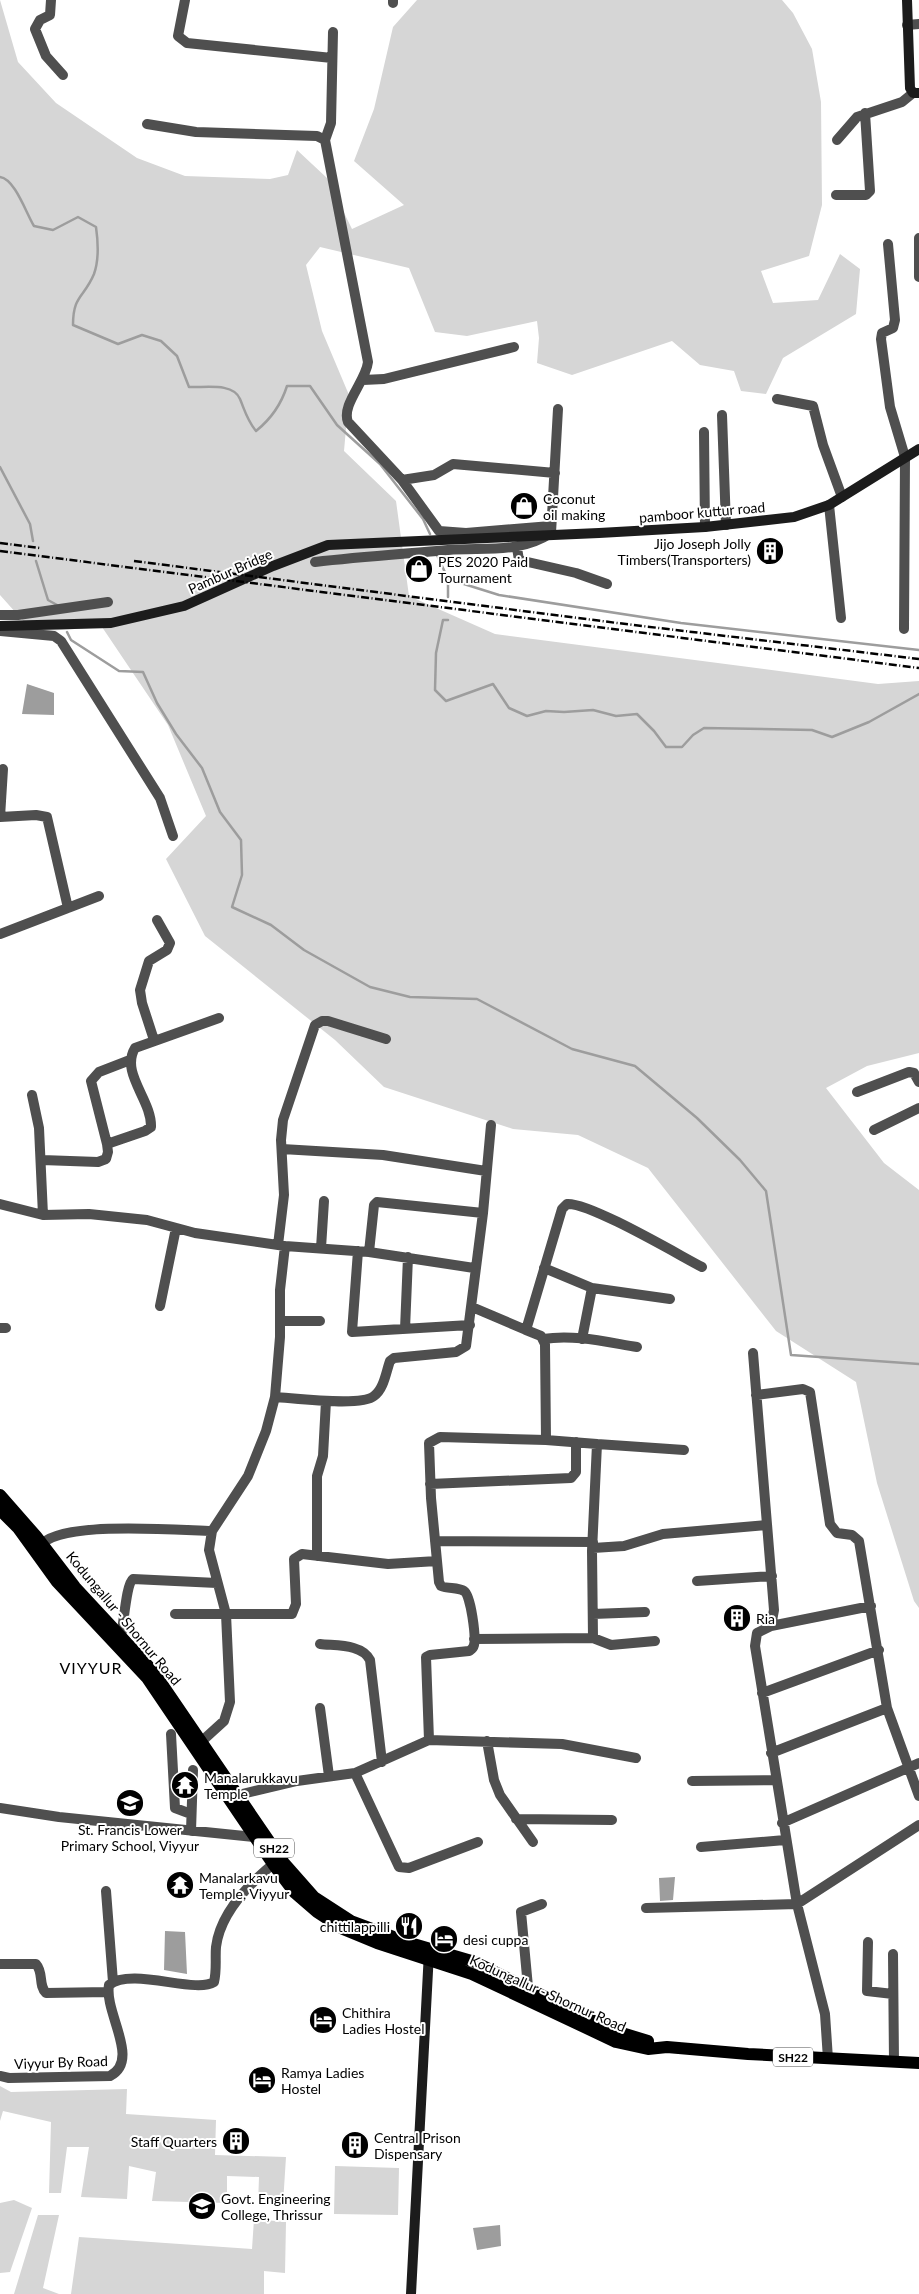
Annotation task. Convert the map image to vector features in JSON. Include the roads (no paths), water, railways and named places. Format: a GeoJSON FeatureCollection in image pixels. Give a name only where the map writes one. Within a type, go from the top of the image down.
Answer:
{"type":"FeatureCollection","features":[{"type":"Feature","properties":{"kind":"main road"},"geometry":{"type":"LineString","coordinates":[[907,0],[910,88],[916,93]]}},
{"type":"Feature","properties":{"kind":"main road","name":"pamboor kuttur road"},"geometry":{"type":"LineString","coordinates":[[470,539],[551,530],[705,527],[794,517],[829,505],[919,449]]}},
{"type":"Feature","properties":{"kind":"main road","name":"Pambur Bridge"},"geometry":{"type":"LineString","coordinates":[[0,626],[111,623],[184,606],[273,566],[328,545],[470,539]]}},
{"type":"Feature","properties":{"kind":"main road","name":"Kodungallur - Shornur Road"},"geometry":{"type":"LineString","coordinates":[[0,1495],[43,1543],[75,1587],[153,1671],[238,1795],[267,1847],[273,1864],[295,1893],[330,1921],[377,1943],[475,1962],[612,2030],[666,2048]]}},
{"type":"Feature","properties":{"kind":"main road","name":"Kodungallur - Shornur Road"},"geometry":{"type":"LineString","coordinates":[[0,1510],[18,1528],[58,1582],[81,1609],[147,1678],[254,1837],[267,1847],[314,1897],[333,1911],[370,1929],[503,1987],[616,2042],[648,2049],[666,2048]]}},
{"type":"Feature","properties":{"kind":"main road"},"geometry":{"type":"LineString","coordinates":[[411,2294],[428,1953]]}},
{"type":"Feature","properties":{"kind":"main road","name":"SH22"},"geometry":{"type":"LineString","coordinates":[[666,2048],[919,2064]]}},
{"type":"Feature","properties":{"kind":"street"},"geometry":{"type":"LineString","coordinates":[[51,0],[50,15],[40,20],[35,29],[46,56],[63,75]]}},
{"type":"Feature","properties":{"kind":"street"},"geometry":{"type":"LineString","coordinates":[[185,0],[178,32],[183,42],[332,58]]}},
{"type":"Feature","properties":{"kind":"street"},"geometry":{"type":"LineString","coordinates":[[907,25],[919,24]]}},
{"type":"Feature","properties":{"kind":"street"},"geometry":{"type":"LineString","coordinates":[[333,32],[330,123],[325,140],[368,362],[363,380],[349,403],[346,419],[402,480],[438,531],[466,533],[551,530]]}},
{"type":"Feature","properties":{"kind":"street"},"geometry":{"type":"LineString","coordinates":[[836,140],[857,117],[902,102],[916,93]]}},
{"type":"Feature","properties":{"kind":"street"},"geometry":{"type":"LineString","coordinates":[[836,196],[866,195],[870,191],[865,113]]}},
{"type":"Feature","properties":{"kind":"street"},"geometry":{"type":"LineString","coordinates":[[147,124],[196,132],[317,136],[325,140]]}},
{"type":"Feature","properties":{"kind":"street"},"geometry":{"type":"LineString","coordinates":[[919,238],[919,278]]}},
{"type":"Feature","properties":{"kind":"street"},"geometry":{"type":"LineString","coordinates":[[888,244],[894,325],[882,333],[881,339],[890,407],[905,457],[904,629]]}},
{"type":"Feature","properties":{"kind":"street"},"geometry":{"type":"LineString","coordinates":[[363,380],[384,379],[514,348]]}},
{"type":"Feature","properties":{"kind":"street"},"geometry":{"type":"LineString","coordinates":[[777,399],[812,406],[823,445],[842,497]]}},
{"type":"Feature","properties":{"kind":"street"},"geometry":{"type":"LineString","coordinates":[[315,562],[420,554],[447,550],[517,548],[537,543],[551,530],[558,409]]}},
{"type":"Feature","properties":{"kind":"street"},"geometry":{"type":"LineString","coordinates":[[722,415],[726,525]]}},
{"type":"Feature","properties":{"kind":"street"},"geometry":{"type":"LineString","coordinates":[[704,432],[705,527]]}},
{"type":"Feature","properties":{"kind":"street"},"geometry":{"type":"LineString","coordinates":[[402,480],[434,475],[452,464],[555,473]]}},
{"type":"Feature","properties":{"kind":"street"},"geometry":{"type":"LineString","coordinates":[[829,505],[841,618]]}},
{"type":"Feature","properties":{"kind":"street"},"geometry":{"type":"LineString","coordinates":[[517,548],[519,560],[576,573],[607,584]]}},
{"type":"Feature","properties":{"kind":"street"},"geometry":{"type":"LineString","coordinates":[[0,614],[18,615],[108,602]]}},
{"type":"Feature","properties":{"kind":"street"},"geometry":{"type":"LineString","coordinates":[[0,631],[54,636],[61,641],[160,798],[173,836]]}},
{"type":"Feature","properties":{"kind":"street"},"geometry":{"type":"LineString","coordinates":[[3,769],[0,817],[36,815],[47,817],[68,908]]}},
{"type":"Feature","properties":{"kind":"street"},"geometry":{"type":"LineString","coordinates":[[0,934],[99,896]]}},
{"type":"Feature","properties":{"kind":"street"},"geometry":{"type":"LineString","coordinates":[[154,1040],[142,1003],[140,990],[149,961],[167,950],[170,943],[157,920]]}},
{"type":"Feature","properties":{"kind":"street"},"geometry":{"type":"LineString","coordinates":[[107,1144],[145,1132],[151,1127],[130,1060],[135,1048],[219,1018]]}},
{"type":"Feature","properties":{"kind":"street"},"geometry":{"type":"LineString","coordinates":[[202,1741],[224,1721],[230,1702],[226,1614],[209,1550],[212,1531],[248,1476],[266,1431],[275,1396],[280,1321],[284,1195],[283,1120],[314,1025],[322,1021],[328,1021],[386,1039]]}},
{"type":"Feature","properties":{"kind":"street"},"geometry":{"type":"LineString","coordinates":[[42,1160],[103,1161],[108,1156],[107,1144],[91,1081],[99,1072],[130,1060]]}},
{"type":"Feature","properties":{"kind":"street"},"geometry":{"type":"LineString","coordinates":[[856,1092],[909,1072],[914,1073],[919,1082]]}},
{"type":"Feature","properties":{"kind":"street"},"geometry":{"type":"LineString","coordinates":[[32,1095],[39,1128],[42,1160],[42,1216]]}},
{"type":"Feature","properties":{"kind":"street"},"geometry":{"type":"LineString","coordinates":[[874,1130],[919,1108]]}},
{"type":"Feature","properties":{"kind":"street"},"geometry":{"type":"LineString","coordinates":[[275,1396],[346,1402],[371,1398],[378,1392],[390,1362],[394,1358],[462,1350],[468,1340],[470,1325],[474,1268],[484,1213],[491,1124]]}},
{"type":"Feature","properties":{"kind":"street"},"geometry":{"type":"LineString","coordinates":[[282,1149],[383,1155],[486,1171]]}},
{"type":"Feature","properties":{"kind":"street"},"geometry":{"type":"LineString","coordinates":[[322,1248],[324,1201]]}},
{"type":"Feature","properties":{"kind":"street"},"geometry":{"type":"LineString","coordinates":[[369,1252],[374,1206],[377,1202],[484,1213]]}},
{"type":"Feature","properties":{"kind":"street"},"geometry":{"type":"LineString","coordinates":[[0,1204],[42,1216],[89,1214],[146,1220],[195,1233],[282,1245],[369,1252],[474,1268]]}},
{"type":"Feature","properties":{"kind":"street"},"geometry":{"type":"LineString","coordinates":[[526,1330],[562,1209],[567,1204],[606,1217],[702,1267]]}},
{"type":"Feature","properties":{"kind":"street"},"geometry":{"type":"LineString","coordinates":[[160,1306],[176,1228]]}},
{"type":"Feature","properties":{"kind":"street"},"geometry":{"type":"LineString","coordinates":[[358,1251],[351,1331],[470,1325]]}},
{"type":"Feature","properties":{"kind":"street"},"geometry":{"type":"LineString","coordinates":[[405,1329],[408,1257]]}},
{"type":"Feature","properties":{"kind":"street"},"geometry":{"type":"LineString","coordinates":[[544,1268],[592,1288],[670,1299]]}},
{"type":"Feature","properties":{"kind":"street"},"geometry":{"type":"LineString","coordinates":[[582,1339],[592,1288]]}},
{"type":"Feature","properties":{"kind":"street"},"geometry":{"type":"LineString","coordinates":[[472,1307],[544,1339],[557,1337],[637,1346]]}},
{"type":"Feature","properties":{"kind":"street"},"geometry":{"type":"LineString","coordinates":[[280,1321],[320,1321]]}},
{"type":"Feature","properties":{"kind":"street"},"geometry":{"type":"LineString","coordinates":[[544,1339],[546,1344],[546,1440]]}},
{"type":"Feature","properties":{"kind":"street"},"geometry":{"type":"LineString","coordinates":[[753,1353],[766,1525],[772,1576],[774,1610],[771,1626]]}},
{"type":"Feature","properties":{"kind":"street"},"geometry":{"type":"LineString","coordinates":[[756,1395],[802,1389],[810,1392],[830,1524],[837,1533],[852,1535],[859,1541],[879,1650],[887,1708],[919,1796]]}},
{"type":"Feature","properties":{"kind":"street"},"geometry":{"type":"LineString","coordinates":[[317,1556],[317,1476],[324,1456],[326,1401]]}},
{"type":"Feature","properties":{"kind":"street"},"geometry":{"type":"LineString","coordinates":[[429,1740],[426,1657],[469,1651],[474,1646],[470,1599],[464,1590],[441,1586],[435,1541],[428,1449],[433,1439],[440,1437],[546,1440],[684,1450]]}},
{"type":"Feature","properties":{"kind":"street"},"geometry":{"type":"LineString","coordinates":[[430,1484],[571,1478],[576,1472],[576,1442]]}},
{"type":"Feature","properties":{"kind":"street"},"geometry":{"type":"LineString","coordinates":[[593,1638],[593,1545],[597,1444]]}},
{"type":"Feature","properties":{"kind":"street"},"geometry":{"type":"LineString","coordinates":[[435,1541],[624,1546],[663,1534],[766,1525]]}},
{"type":"Feature","properties":{"kind":"street"},"geometry":{"type":"LineString","coordinates":[[43,1543],[52,1536],[119,1527],[212,1531]]}},
{"type":"Feature","properties":{"kind":"street"},"geometry":{"type":"LineString","coordinates":[[175,1614],[292,1614],[296,1604],[294,1559],[302,1554],[388,1564],[437,1561]]}},
{"type":"Feature","properties":{"kind":"street"},"geometry":{"type":"LineString","coordinates":[[697,1581],[772,1576]]}},
{"type":"Feature","properties":{"kind":"street"},"geometry":{"type":"LineString","coordinates":[[121,1635],[125,1620],[129,1585],[133,1579],[217,1583]]}},
{"type":"Feature","properties":{"kind":"street"},"geometry":{"type":"LineString","coordinates":[[828,2059],[823,2002],[815,1980],[797,1904],[782,1824],[754,1646],[757,1633],[771,1626],[871,1606]]}},
{"type":"Feature","properties":{"kind":"street"},"geometry":{"type":"LineString","coordinates":[[593,1614],[645,1612]]}},
{"type":"Feature","properties":{"kind":"street"},"geometry":{"type":"LineString","coordinates":[[474,1639],[593,1638],[611,1645],[655,1641]]}},
{"type":"Feature","properties":{"kind":"street"},"geometry":{"type":"LineString","coordinates":[[320,1644],[359,1649],[367,1653],[370,1660],[382,1762]]}},
{"type":"Feature","properties":{"kind":"street"},"geometry":{"type":"LineString","coordinates":[[762,1693],[879,1650]]}},
{"type":"Feature","properties":{"kind":"street"},"geometry":{"type":"LineString","coordinates":[[320,1708],[329,1776]]}},
{"type":"Feature","properties":{"kind":"street"},"geometry":{"type":"LineString","coordinates":[[771,1753],[887,1708]]}},
{"type":"Feature","properties":{"kind":"street"},"geometry":{"type":"LineString","coordinates":[[170,1734],[175,1808],[192,1814]]}},
{"type":"Feature","properties":{"kind":"street"},"geometry":{"type":"LineString","coordinates":[[238,1795],[329,1776],[355,1774],[429,1740],[562,1744],[636,1758]]}},
{"type":"Feature","properties":{"kind":"street"},"geometry":{"type":"LineString","coordinates":[[487,1742],[494,1780],[500,1795],[532,1842]]}},
{"type":"Feature","properties":{"kind":"street"},"geometry":{"type":"LineString","coordinates":[[782,1824],[919,1763]]}},
{"type":"Feature","properties":{"kind":"street"},"geometry":{"type":"LineString","coordinates":[[191,1832],[193,1770]]}},
{"type":"Feature","properties":{"kind":"street"},"geometry":{"type":"LineString","coordinates":[[355,1774],[399,1867],[409,1868],[478,1842]]}},
{"type":"Feature","properties":{"kind":"street"},"geometry":{"type":"LineString","coordinates":[[692,1781],[775,1780]]}},
{"type":"Feature","properties":{"kind":"street"},"geometry":{"type":"LineString","coordinates":[[0,1808],[191,1832],[254,1837]]}},
{"type":"Feature","properties":{"kind":"street"},"geometry":{"type":"LineString","coordinates":[[516,1819],[612,1820]]}},
{"type":"Feature","properties":{"kind":"street"},"geometry":{"type":"LineString","coordinates":[[646,1908],[797,1904],[919,1825]]}},
{"type":"Feature","properties":{"kind":"street"},"geometry":{"type":"LineString","coordinates":[[701,1847],[785,1840]]}},
{"type":"Feature","properties":{"kind":"street"},"geometry":{"type":"LineString","coordinates":[[0,1964],[36,1964],[40,1969],[42,1988],[46,1993],[168,1980],[212,1984],[216,1976],[216,1946],[221,1928],[232,1908],[261,1874],[273,1864]]}},
{"type":"Feature","properties":{"kind":"street"},"geometry":{"type":"LineString","coordinates":[[106,1891],[110,1987]]}},
{"type":"Feature","properties":{"kind":"street"},"geometry":{"type":"LineString","coordinates":[[528,1987],[521,1912],[542,1904]]}},
{"type":"Feature","properties":{"kind":"street"},"geometry":{"type":"LineString","coordinates":[[868,1942],[867,1991],[893,1994]]}},
{"type":"Feature","properties":{"kind":"street"},"geometry":{"type":"LineString","coordinates":[[893,1954],[894,2062]]}},
{"type":"Feature","properties":{"kind":"street","name":"Viyyur By Road"},"geometry":{"type":"LineString","coordinates":[[0,2076],[9,2078],[110,2076],[118,2072],[122,2064],[123,2052],[110,1987]]}},
{"type":"Feature","properties":{"kind":"waterway"},"geometry":{"type":"LineString","coordinates":[[0,177],[11,184],[20,197],[34,226],[53,230],[78,217],[96,227],[98,250],[96,269],[77,302],[73,315],[73,325],[118,344],[142,335],[161,341],[177,356],[189,387],[218,387],[231,390],[240,399],[248,419],[256,431],[275,411],[287,386],[310,386],[337,425],[380,464],[423,519],[430,534]]}},
{"type":"Feature","properties":{"kind":"waterway"},"geometry":{"type":"LineString","coordinates":[[0,467],[30,524],[33,541]]}},
{"type":"Feature","properties":{"kind":"waterway"},"geometry":{"type":"LineString","coordinates":[[437,555],[448,579],[448,597]]}},
{"type":"Feature","properties":{"kind":"waterway"},"geometry":{"type":"LineString","coordinates":[[36,561],[48,600],[57,605]]}},
{"type":"Feature","properties":{"kind":"waterway"},"geometry":{"type":"LineString","coordinates":[[448,579],[499,595],[681,623],[919,650]]}},
{"type":"Feature","properties":{"kind":"waterway"},"geometry":{"type":"LineString","coordinates":[[448,620],[443,620],[436,653],[435,690],[446,701],[493,684],[509,708],[527,716],[546,711],[593,710],[616,716],[637,714],[654,731],[666,747],[682,747],[693,735],[704,728],[812,730],[832,737],[869,722],[919,694]]}},
{"type":"Feature","properties":{"kind":"waterway"},"geometry":{"type":"LineString","coordinates":[[67,632],[71,640],[119,671],[143,672],[157,703],[176,734],[202,768],[220,812],[241,840],[242,875],[232,907],[271,925],[304,950],[370,987],[410,997],[477,999],[572,1049],[635,1066],[697,1118],[740,1160],[766,1191],[791,1355],[919,1364]]}},
{"type":"Feature","properties":{"kind":"railway"},"geometry":{"type":"LineString","coordinates":[[0,543],[40,548]]}},
{"type":"Feature","properties":{"kind":"railway"},"geometry":{"type":"LineString","coordinates":[[0,551],[919,668]]}},
{"type":"Feature","properties":{"kind":"railway"},"geometry":{"type":"LineString","coordinates":[[134,561],[617,623],[919,659]]}},
{"type":"Feature","properties":{"kind":"place","name":"Coconut oil making"},"geometry":{"type":"Point","coordinates":[524,506]}},
{"type":"Feature","properties":{"kind":"place","name":"Jijo Joseph Jolly Timbers(Transporters)"},"geometry":{"type":"Point","coordinates":[770,551]}},
{"type":"Feature","properties":{"kind":"place","name":"PES 2020 Paid Tournament"},"geometry":{"type":"Point","coordinates":[419,569]}},
{"type":"Feature","properties":{"kind":"place","name":"Ria"},"geometry":{"type":"Point","coordinates":[737,1618]}},
{"type":"Feature","properties":{"kind":"place","name":"Manalarukkavu Temple"},"geometry":{"type":"Point","coordinates":[185,1785]}},
{"type":"Feature","properties":{"kind":"place","name":"St. Francis Lower Primary School, Viyyur"},"geometry":{"type":"Point","coordinates":[130,1803]}},
{"type":"Feature","properties":{"kind":"place","name":"Manalarkavu Temple, Viyyur"},"geometry":{"type":"Point","coordinates":[180,1885]}},
{"type":"Feature","properties":{"kind":"place","name":"chittilappilli"},"geometry":{"type":"Point","coordinates":[409,1926]}},
{"type":"Feature","properties":{"kind":"place","name":"desi cuppa"},"geometry":{"type":"Point","coordinates":[444,1939]}},
{"type":"Feature","properties":{"kind":"place","name":"Chithira Ladies Hostel"},"geometry":{"type":"Point","coordinates":[323,2020]}},
{"type":"Feature","properties":{"kind":"place","name":"Ramya Ladies Hostel"},"geometry":{"type":"Point","coordinates":[262,2080]}},
{"type":"Feature","properties":{"kind":"place","name":"Staff Quarters"},"geometry":{"type":"Point","coordinates":[236,2141]}},
{"type":"Feature","properties":{"kind":"place","name":"Central Prison Dispensary"},"geometry":{"type":"Point","coordinates":[355,2145]}},
{"type":"Feature","properties":{"kind":"place","name":"Govt. Engineering College, Thrissur"},"geometry":{"type":"Point","coordinates":[202,2206]}},
{"type":"Feature","properties":{"kind":"district","name":"VIYYUR"},"geometry":{"type":"Point","coordinates":[91,1667]}}]}
